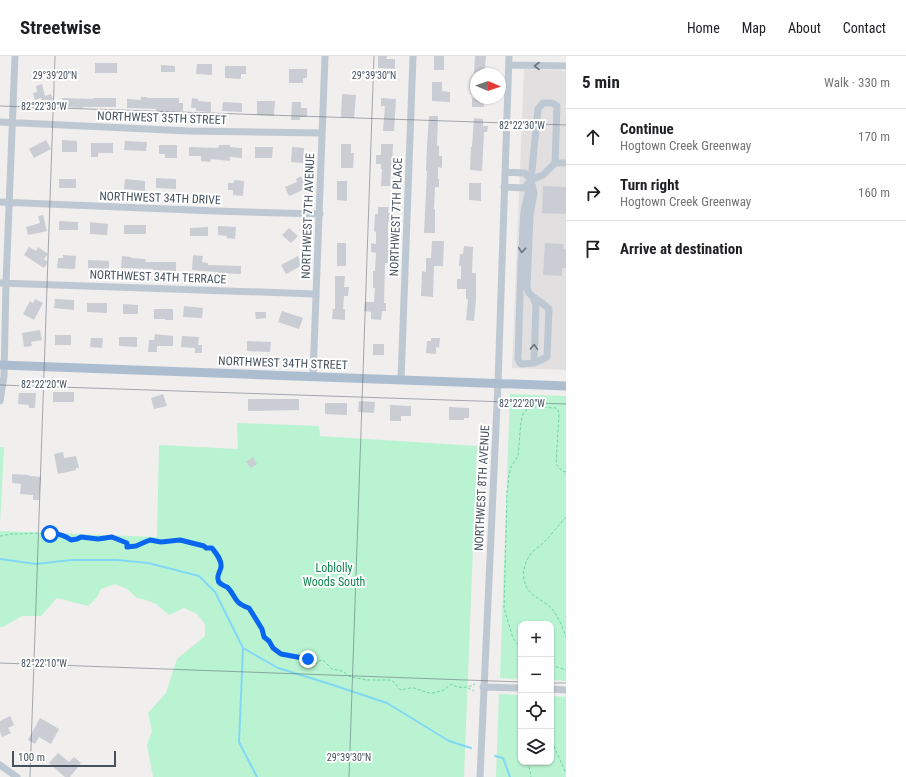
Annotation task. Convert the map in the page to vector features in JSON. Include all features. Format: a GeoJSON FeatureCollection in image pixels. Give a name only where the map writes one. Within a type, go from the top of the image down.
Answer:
{"type":"FeatureCollection","features":[{"type":"Feature","properties":{"kind":"main road","name":"NORTHWEST 34TH STREET"},"geometry":{"type":"LineString","coordinates":[[2,365],[566,386]]}},
{"type":"Feature","properties":{"kind":"street"},"geometry":{"type":"LineString","coordinates":[[0,401],[4,376],[2,365],[3,283],[9,202],[15,56]]}},
{"type":"Feature","properties":{"kind":"street","name":"NORTHWEST 7TH AVENUE"},"geometry":{"type":"LineString","coordinates":[[313,376],[325,56]]}},
{"type":"Feature","properties":{"kind":"street","name":"NORTHWEST 7TH PLACE"},"geometry":{"type":"LineString","coordinates":[[401,380],[413,56]]}},
{"type":"Feature","properties":{"kind":"street","name":"NORTHWEST 8TH AVENUE"},"geometry":{"type":"LineString","coordinates":[[480,777],[498,383],[509,56]]}},
{"type":"Feature","properties":{"kind":"street"},"geometry":{"type":"LineString","coordinates":[[509,65],[566,66]]}},
{"type":"Feature","properties":{"kind":"street"},"geometry":{"type":"LineString","coordinates":[[505,172],[525,173],[531,180],[534,193],[530,215],[527,288],[533,297],[549,309],[547,357],[534,363],[522,364],[518,359],[521,264],[524,211],[531,180],[538,108],[543,103],[557,106],[555,163]]}},
{"type":"Feature","properties":{"kind":"street","name":"NORTHWEST 35TH STREET"},"geometry":{"type":"LineString","coordinates":[[0,122],[188,131],[322,133]]}},
{"type":"Feature","properties":{"kind":"street"},"geometry":{"type":"LineString","coordinates":[[504,187],[524,188],[531,180],[543,175],[555,163],[566,162]]}},
{"type":"Feature","properties":{"kind":"street","name":"NORTHWEST 34TH DRIVE"},"geometry":{"type":"LineString","coordinates":[[0,202],[320,214]]}},
{"type":"Feature","properties":{"kind":"street","name":"NORTHWEST 34TH TERRACE"},"geometry":{"type":"LineString","coordinates":[[3,283],[316,294]]}},
{"type":"Feature","properties":{"kind":"street"},"geometry":{"type":"LineString","coordinates":[[533,297],[536,305],[534,363]]}},
{"type":"Feature","properties":{"kind":"street"},"geometry":{"type":"LineString","coordinates":[[483,687],[518,688]]}},
{"type":"Feature","properties":{"kind":"street"},"geometry":{"type":"LineString","coordinates":[[554,689],[566,690]]}},
{"type":"Feature","properties":{"kind":"street"},"geometry":{"type":"LineString","coordinates":[[0,765],[17,777]]}},
{"type":"Feature","properties":{"kind":"path"},"geometry":{"type":"LineString","coordinates":[[518,645],[513,638],[504,608],[507,501],[509,474],[511,467],[518,456],[522,414],[529,408],[556,408],[558,410],[556,464],[562,471],[566,472]]}},
{"type":"Feature","properties":{"kind":"path"},"geometry":{"type":"LineString","coordinates":[[566,517],[544,542],[530,554],[523,573],[526,587],[531,593],[553,609],[566,637]]}},
{"type":"Feature","properties":{"kind":"path"},"geometry":{"type":"LineString","coordinates":[[0,536],[10,534],[56,533],[64,535],[71,540],[81,537],[98,539],[112,537],[127,543],[127,547],[136,546],[150,540],[161,542],[180,540],[204,546],[206,548],[212,548],[218,556],[220,563],[221,568],[218,574],[219,583],[229,589],[238,602],[249,608],[262,629],[264,637],[269,641],[273,648],[281,654],[299,656],[311,660],[313,663],[317,664],[318,661],[323,660],[332,669],[342,671],[351,677],[366,680],[391,680],[402,690],[414,688],[433,693],[444,690],[451,684],[455,686],[468,687],[475,684]]}},
{"type":"Feature","properties":{"kind":"path"},"geometry":{"type":"LineString","coordinates":[[554,666],[566,670]]}},
{"type":"Feature","properties":{"kind":"path"},"geometry":{"type":"LineString","coordinates":[[468,687],[474,691]]}},
{"type":"Feature","properties":{"kind":"path"},"geometry":{"type":"LineString","coordinates":[[554,746],[566,773]]}},
{"type":"Feature","properties":{"kind":"path"},"geometry":{"type":"LineString","coordinates":[[530,765],[531,777]]}},
{"type":"Feature","properties":{"kind":"shaded area"},"geometry":{"type":"Polygon","coordinates":[[[524,69],[566,71],[566,370],[512,368],[524,69]]]}},
{"type":"Feature","properties":{"kind":"green space"},"geometry":{"type":"Polygon","coordinates":[[[510,394],[566,396],[566,681],[554,680],[554,621],[518,621],[518,679],[500,678],[510,394]]]}},
{"type":"Feature","properties":{"kind":"green space","name":"Loblolly Woods South"},"geometry":{"type":"Polygon","coordinates":[[[237,423],[319,426],[320,436],[477,446],[464,777],[153,777],[147,745],[152,731],[148,713],[166,693],[177,659],[205,636],[205,624],[197,614],[184,608],[169,615],[156,604],[137,598],[127,589],[115,584],[101,589],[97,597],[88,606],[57,598],[41,616],[22,616],[3,627],[0,627],[0,531],[157,537],[159,445],[238,449],[237,423]]]}},
{"type":"Feature","properties":{"kind":"green space"},"geometry":{"type":"Polygon","coordinates":[[[0,447],[4,447],[0,525],[0,447]]]}},
{"type":"Feature","properties":{"kind":"green space"},"geometry":{"type":"Polygon","coordinates":[[[499,694],[518,695],[518,765],[554,765],[554,696],[566,697],[566,777],[496,777],[499,694]]]}},
{"type":"Feature","properties":{"kind":"building"},"geometry":{"type":"Polygon","coordinates":[[[378,56],[387,56],[386,59],[395,59],[395,69],[378,68],[378,56]]]}},
{"type":"Feature","properties":{"kind":"building"},"geometry":{"type":"Polygon","coordinates":[[[434,56],[444,56],[444,70],[434,70],[434,56]]]}},
{"type":"Feature","properties":{"kind":"building"},"geometry":{"type":"Polygon","coordinates":[[[475,56],[486,56],[485,68],[474,68],[475,56]]]}},
{"type":"Feature","properties":{"kind":"building"},"geometry":{"type":"Polygon","coordinates":[[[95,63],[117,63],[117,73],[95,73],[95,63]]]}},
{"type":"Feature","properties":{"kind":"building"},"geometry":{"type":"Polygon","coordinates":[[[197,64],[212,64],[212,75],[196,74],[197,64]]]}},
{"type":"Feature","properties":{"kind":"building"},"geometry":{"type":"Polygon","coordinates":[[[161,65],[175,66],[175,72],[161,72],[161,65]]]}},
{"type":"Feature","properties":{"kind":"building"},"geometry":{"type":"Polygon","coordinates":[[[225,66],[246,66],[246,74],[241,74],[241,79],[225,78],[225,66]]]}},
{"type":"Feature","properties":{"kind":"building"},"geometry":{"type":"Polygon","coordinates":[[[289,69],[307,69],[307,78],[303,78],[303,83],[289,83],[289,69]]]}},
{"type":"Feature","properties":{"kind":"building"},"geometry":{"type":"Polygon","coordinates":[[[432,82],[442,82],[442,91],[450,92],[450,102],[432,101],[432,82]]]}},
{"type":"Feature","properties":{"kind":"building"},"geometry":{"type":"Polygon","coordinates":[[[42,84],[45,96],[51,94],[54,104],[43,107],[41,98],[35,100],[33,93],[37,92],[36,86],[42,84]]]}},
{"type":"Feature","properties":{"kind":"building"},"geometry":{"type":"Polygon","coordinates":[[[342,94],[356,95],[354,118],[341,117],[342,94]]]}},
{"type":"Feature","properties":{"kind":"building"},"geometry":{"type":"Polygon","coordinates":[[[141,97],[179,98],[179,103],[183,103],[183,111],[156,112],[156,109],[127,108],[127,99],[141,100],[141,97]]]}},
{"type":"Feature","properties":{"kind":"building"},"geometry":{"type":"Polygon","coordinates":[[[62,98],[116,98],[116,107],[62,107],[62,98]]]}},
{"type":"Feature","properties":{"kind":"building"},"geometry":{"type":"Polygon","coordinates":[[[192,98],[198,99],[198,101],[211,102],[211,112],[196,111],[196,108],[191,108],[192,98]]]}},
{"type":"Feature","properties":{"kind":"building"},"geometry":{"type":"Polygon","coordinates":[[[381,98],[396,99],[394,131],[383,131],[385,106],[381,106],[381,98]]]}},
{"type":"Feature","properties":{"kind":"building"},"geometry":{"type":"Polygon","coordinates":[[[257,101],[275,101],[274,116],[257,115],[257,101]]]}},
{"type":"Feature","properties":{"kind":"building"},"geometry":{"type":"Polygon","coordinates":[[[223,102],[242,103],[242,112],[222,111],[223,102]]]}},
{"type":"Feature","properties":{"kind":"building"},"geometry":{"type":"Polygon","coordinates":[[[292,102],[301,102],[301,108],[307,108],[307,117],[300,117],[300,120],[291,120],[292,102]]]}},
{"type":"Feature","properties":{"kind":"building"},"geometry":{"type":"Polygon","coordinates":[[[472,104],[484,104],[484,107],[472,107],[472,104]]]}},
{"type":"Feature","properties":{"kind":"building"},"geometry":{"type":"Polygon","coordinates":[[[429,116],[438,116],[437,146],[439,146],[439,156],[442,156],[442,168],[438,167],[439,187],[435,187],[435,233],[424,233],[429,116]]]}},
{"type":"Feature","properties":{"kind":"building"},"geometry":{"type":"Polygon","coordinates":[[[474,118],[483,119],[483,126],[488,126],[487,132],[484,132],[482,171],[470,170],[474,118]]]}},
{"type":"Feature","properties":{"kind":"building"},"geometry":{"type":"Polygon","coordinates":[[[46,140],[51,149],[34,158],[29,149],[46,140]]]}},
{"type":"Feature","properties":{"kind":"building"},"geometry":{"type":"Polygon","coordinates":[[[62,140],[77,141],[77,152],[62,152],[62,140]]]}},
{"type":"Feature","properties":{"kind":"building"},"geometry":{"type":"Polygon","coordinates":[[[125,141],[147,142],[146,151],[124,150],[125,141]]]}},
{"type":"Feature","properties":{"kind":"building"},"geometry":{"type":"Polygon","coordinates":[[[91,143],[113,143],[113,153],[98,153],[98,157],[91,157],[91,143]]]}},
{"type":"Feature","properties":{"kind":"building"},"geometry":{"type":"Polygon","coordinates":[[[341,144],[351,144],[351,153],[354,153],[353,168],[341,168],[341,144]]]}},
{"type":"Feature","properties":{"kind":"building"},"geometry":{"type":"Polygon","coordinates":[[[381,144],[393,144],[390,186],[381,186],[381,164],[376,164],[376,155],[381,155],[381,144]]]}},
{"type":"Feature","properties":{"kind":"building"},"geometry":{"type":"Polygon","coordinates":[[[159,145],[177,145],[177,158],[165,158],[165,154],[159,154],[159,145]]]}},
{"type":"Feature","properties":{"kind":"building"},"geometry":{"type":"Polygon","coordinates":[[[219,145],[230,145],[230,147],[242,148],[242,158],[230,157],[230,161],[211,159],[210,162],[201,161],[201,156],[189,156],[189,147],[218,148],[219,145]]]}},
{"type":"Feature","properties":{"kind":"building"},"geometry":{"type":"Polygon","coordinates":[[[255,147],[273,147],[272,158],[255,158],[255,147]]]}},
{"type":"Feature","properties":{"kind":"building"},"geometry":{"type":"Polygon","coordinates":[[[292,147],[304,148],[303,163],[291,162],[292,147]]]}},
{"type":"Feature","properties":{"kind":"building"},"geometry":{"type":"Polygon","coordinates":[[[301,176],[305,185],[302,187],[303,190],[289,196],[285,187],[297,182],[296,179],[301,176]]]}},
{"type":"Feature","properties":{"kind":"building"},"geometry":{"type":"Polygon","coordinates":[[[156,178],[176,179],[176,189],[156,188],[156,178]]]}},
{"type":"Feature","properties":{"kind":"building"},"geometry":{"type":"Polygon","coordinates":[[[59,179],[76,179],[76,188],[59,188],[59,179]]]}},
{"type":"Feature","properties":{"kind":"building"},"geometry":{"type":"Polygon","coordinates":[[[125,179],[145,181],[145,191],[124,189],[125,179]]]}},
{"type":"Feature","properties":{"kind":"building"},"geometry":{"type":"Polygon","coordinates":[[[234,180],[244,181],[243,196],[233,195],[233,190],[228,190],[228,183],[234,183],[234,180]]]}},
{"type":"Feature","properties":{"kind":"building"},"geometry":{"type":"Polygon","coordinates":[[[337,181],[347,181],[347,201],[337,200],[337,181]]]}},
{"type":"Feature","properties":{"kind":"building"},"geometry":{"type":"Polygon","coordinates":[[[469,183],[481,183],[481,201],[469,200],[469,183]]]}},
{"type":"Feature","properties":{"kind":"building"},"geometry":{"type":"Polygon","coordinates":[[[543,186],[566,187],[566,214],[542,213],[543,186]]]}},
{"type":"Feature","properties":{"kind":"building"},"geometry":{"type":"Polygon","coordinates":[[[378,207],[389,207],[388,213],[390,213],[390,222],[388,222],[388,263],[385,263],[384,303],[386,303],[386,311],[382,311],[381,320],[371,319],[371,312],[364,311],[365,302],[374,302],[375,288],[373,288],[373,271],[375,271],[376,253],[371,252],[371,243],[376,244],[376,232],[374,231],[375,214],[378,214],[378,207]]]}},
{"type":"Feature","properties":{"kind":"building"},"geometry":{"type":"Polygon","coordinates":[[[43,215],[47,231],[28,235],[26,227],[40,223],[38,216],[43,215]]]}},
{"type":"Feature","properties":{"kind":"building"},"geometry":{"type":"Polygon","coordinates":[[[59,221],[78,222],[78,230],[59,230],[59,221]]]}},
{"type":"Feature","properties":{"kind":"building"},"geometry":{"type":"Polygon","coordinates":[[[90,222],[108,224],[107,235],[90,234],[90,222]]]}},
{"type":"Feature","properties":{"kind":"building"},"geometry":{"type":"Polygon","coordinates":[[[124,225],[146,225],[146,234],[124,234],[124,225]]]}},
{"type":"Feature","properties":{"kind":"building"},"geometry":{"type":"Polygon","coordinates":[[[218,226],[236,227],[235,239],[218,235],[218,226]]]}},
{"type":"Feature","properties":{"kind":"building"},"geometry":{"type":"Polygon","coordinates":[[[208,227],[208,236],[190,236],[190,228],[208,227]]]}},
{"type":"Feature","properties":{"kind":"building"},"geometry":{"type":"Polygon","coordinates":[[[289,228],[298,236],[291,243],[282,235],[289,228]]]}},
{"type":"Feature","properties":{"kind":"building"},"geometry":{"type":"Polygon","coordinates":[[[432,241],[444,241],[443,266],[434,266],[433,297],[421,296],[422,271],[426,272],[426,258],[431,258],[432,241]]]}},
{"type":"Feature","properties":{"kind":"building"},"geometry":{"type":"Polygon","coordinates":[[[337,243],[346,243],[346,266],[337,266],[337,243]]]}},
{"type":"Feature","properties":{"kind":"building"},"geometry":{"type":"Polygon","coordinates":[[[545,243],[564,244],[563,249],[566,249],[566,268],[562,268],[562,276],[543,275],[545,243]]]}},
{"type":"Feature","properties":{"kind":"building"},"geometry":{"type":"Polygon","coordinates":[[[464,246],[473,247],[472,273],[476,273],[474,321],[466,320],[468,299],[466,299],[466,289],[457,289],[457,279],[461,279],[461,266],[459,266],[460,254],[463,254],[464,246]]]}},
{"type":"Feature","properties":{"kind":"building"},"geometry":{"type":"Polygon","coordinates":[[[29,247],[36,251],[38,247],[48,254],[44,259],[48,262],[44,268],[24,255],[29,247]]]}},
{"type":"Feature","properties":{"kind":"building"},"geometry":{"type":"Polygon","coordinates":[[[63,255],[76,256],[75,269],[57,268],[58,258],[63,258],[63,255]]]}},
{"type":"Feature","properties":{"kind":"building"},"geometry":{"type":"Polygon","coordinates":[[[193,255],[203,256],[202,262],[208,263],[208,265],[241,266],[241,274],[192,270],[193,255]]]}},
{"type":"Feature","properties":{"kind":"building"},"geometry":{"type":"Polygon","coordinates":[[[122,256],[146,259],[145,262],[176,262],[176,271],[121,268],[122,256]]]}},
{"type":"Feature","properties":{"kind":"building"},"geometry":{"type":"Polygon","coordinates":[[[298,256],[301,266],[286,274],[281,265],[298,256]]]}},
{"type":"Feature","properties":{"kind":"building"},"geometry":{"type":"Polygon","coordinates":[[[88,260],[109,261],[109,270],[88,268],[88,260]]]}},
{"type":"Feature","properties":{"kind":"building"},"geometry":{"type":"Polygon","coordinates":[[[335,276],[345,276],[344,287],[349,287],[348,296],[344,296],[343,309],[345,309],[345,320],[332,319],[333,309],[335,309],[335,276]]]}},
{"type":"Feature","properties":{"kind":"building"},"geometry":{"type":"Polygon","coordinates":[[[35,299],[43,303],[34,320],[23,314],[30,301],[33,303],[35,299]]]}},
{"type":"Feature","properties":{"kind":"building"},"geometry":{"type":"Polygon","coordinates":[[[55,299],[74,300],[74,310],[54,308],[55,299]]]}},
{"type":"Feature","properties":{"kind":"building"},"geometry":{"type":"Polygon","coordinates":[[[87,303],[107,303],[107,313],[87,312],[87,303]]]}},
{"type":"Feature","properties":{"kind":"building"},"geometry":{"type":"Polygon","coordinates":[[[123,304],[138,305],[138,314],[123,314],[123,304]]]}},
{"type":"Feature","properties":{"kind":"building"},"geometry":{"type":"Polygon","coordinates":[[[184,306],[203,308],[202,318],[183,317],[184,306]]]}},
{"type":"Feature","properties":{"kind":"building"},"geometry":{"type":"Polygon","coordinates":[[[154,309],[173,309],[173,320],[154,319],[154,309]]]}},
{"type":"Feature","properties":{"kind":"building"},"geometry":{"type":"Polygon","coordinates":[[[282,311],[303,318],[299,329],[278,322],[282,311]]]}},
{"type":"Feature","properties":{"kind":"building"},"geometry":{"type":"Polygon","coordinates":[[[255,312],[266,312],[266,318],[256,319],[255,312]]]}},
{"type":"Feature","properties":{"kind":"building"},"geometry":{"type":"Polygon","coordinates":[[[40,330],[42,340],[31,342],[32,346],[24,347],[22,333],[40,330]]]}},
{"type":"Feature","properties":{"kind":"building"},"geometry":{"type":"Polygon","coordinates":[[[155,334],[173,336],[173,346],[157,346],[157,352],[148,352],[149,340],[154,340],[155,334]]]}},
{"type":"Feature","properties":{"kind":"building"},"geometry":{"type":"Polygon","coordinates":[[[55,335],[71,335],[71,345],[55,345],[55,335]]]}},
{"type":"Feature","properties":{"kind":"building"},"geometry":{"type":"Polygon","coordinates":[[[182,336],[199,337],[198,345],[202,345],[202,353],[195,353],[195,348],[181,347],[182,336]]]}},
{"type":"Feature","properties":{"kind":"building"},"geometry":{"type":"Polygon","coordinates":[[[119,337],[137,337],[137,347],[119,346],[119,337]]]}},
{"type":"Feature","properties":{"kind":"building"},"geometry":{"type":"Polygon","coordinates":[[[91,338],[103,338],[102,348],[90,347],[91,338]]]}},
{"type":"Feature","properties":{"kind":"building"},"geometry":{"type":"Polygon","coordinates":[[[431,338],[440,338],[439,348],[436,347],[436,354],[426,353],[427,341],[431,341],[431,338]]]}},
{"type":"Feature","properties":{"kind":"building"},"geometry":{"type":"Polygon","coordinates":[[[247,341],[271,342],[270,352],[247,351],[247,341]]]}},
{"type":"Feature","properties":{"kind":"building"},"geometry":{"type":"Polygon","coordinates":[[[373,344],[384,344],[384,355],[373,355],[373,344]]]}},
{"type":"Feature","properties":{"kind":"building"},"geometry":{"type":"Polygon","coordinates":[[[53,392],[74,392],[74,402],[53,402],[53,392]]]}},
{"type":"Feature","properties":{"kind":"building"},"geometry":{"type":"Polygon","coordinates":[[[19,393],[36,393],[35,408],[29,408],[29,405],[18,404],[19,393]]]}},
{"type":"Feature","properties":{"kind":"building"},"geometry":{"type":"Polygon","coordinates":[[[163,394],[167,406],[154,409],[151,398],[163,394]]]}},
{"type":"Feature","properties":{"kind":"building"},"geometry":{"type":"Polygon","coordinates":[[[248,399],[299,399],[299,410],[248,411],[248,399]]]}},
{"type":"Feature","properties":{"kind":"building"},"geometry":{"type":"Polygon","coordinates":[[[359,401],[375,402],[374,413],[358,412],[359,401]]]}},
{"type":"Feature","properties":{"kind":"building"},"geometry":{"type":"Polygon","coordinates":[[[325,403],[347,403],[347,415],[325,414],[325,403]]]}},
{"type":"Feature","properties":{"kind":"building"},"geometry":{"type":"Polygon","coordinates":[[[390,405],[411,406],[411,416],[401,416],[401,421],[390,421],[390,405]]]}},
{"type":"Feature","properties":{"kind":"building"},"geometry":{"type":"Polygon","coordinates":[[[449,407],[469,408],[469,418],[464,418],[464,420],[449,420],[449,407]]]}},
{"type":"Feature","properties":{"kind":"building"},"geometry":{"type":"Polygon","coordinates":[[[63,452],[64,458],[76,456],[79,468],[58,474],[54,454],[63,452]]]}},
{"type":"Feature","properties":{"kind":"building"},"geometry":{"type":"Polygon","coordinates":[[[253,457],[257,464],[251,468],[246,462],[253,457]]]}},
{"type":"Feature","properties":{"kind":"building"},"geometry":{"type":"Polygon","coordinates":[[[12,474],[41,477],[39,500],[33,500],[33,495],[20,494],[21,484],[12,483],[12,474]]]}},
{"type":"Feature","properties":{"kind":"building"},"geometry":{"type":"Polygon","coordinates":[[[10,716],[14,725],[8,728],[11,733],[2,737],[0,732],[0,721],[10,716]]]}},
{"type":"Feature","properties":{"kind":"building"},"geometry":{"type":"Polygon","coordinates":[[[40,718],[59,729],[51,744],[39,737],[35,744],[28,740],[40,718]]]}},
{"type":"Feature","properties":{"kind":"building"},"geometry":{"type":"Polygon","coordinates":[[[58,753],[69,762],[74,757],[81,763],[70,777],[65,777],[49,763],[58,753]]]}},
{"type":"Feature","properties":{"kind":"waterway"},"geometry":{"type":"LineString","coordinates":[[0,559],[36,564],[71,560],[117,560],[148,563],[199,576],[215,592],[243,648],[278,668],[387,703],[449,741],[471,748]]}},
{"type":"Feature","properties":{"kind":"waterway"},"geometry":{"type":"LineString","coordinates":[[243,649],[239,742],[257,777]]}},
{"type":"Feature","properties":{"kind":"waterway"},"geometry":{"type":"LineString","coordinates":[[495,756],[503,758],[510,777]]}},
{"type":"Feature","properties":{"kind":"route"},"geometry":{"type":"LineString","coordinates":[[50,534],[56,533],[64,535],[71,540],[81,537],[98,539],[112,537],[124,541],[127,543],[127,547],[136,546],[150,540],[161,542],[180,540],[204,546],[206,548],[210,547],[218,556],[220,563],[221,568],[218,574],[219,583],[229,589],[238,602],[251,610],[262,629],[264,637],[269,641],[273,648],[281,654],[299,656],[308,659]]}}]}
